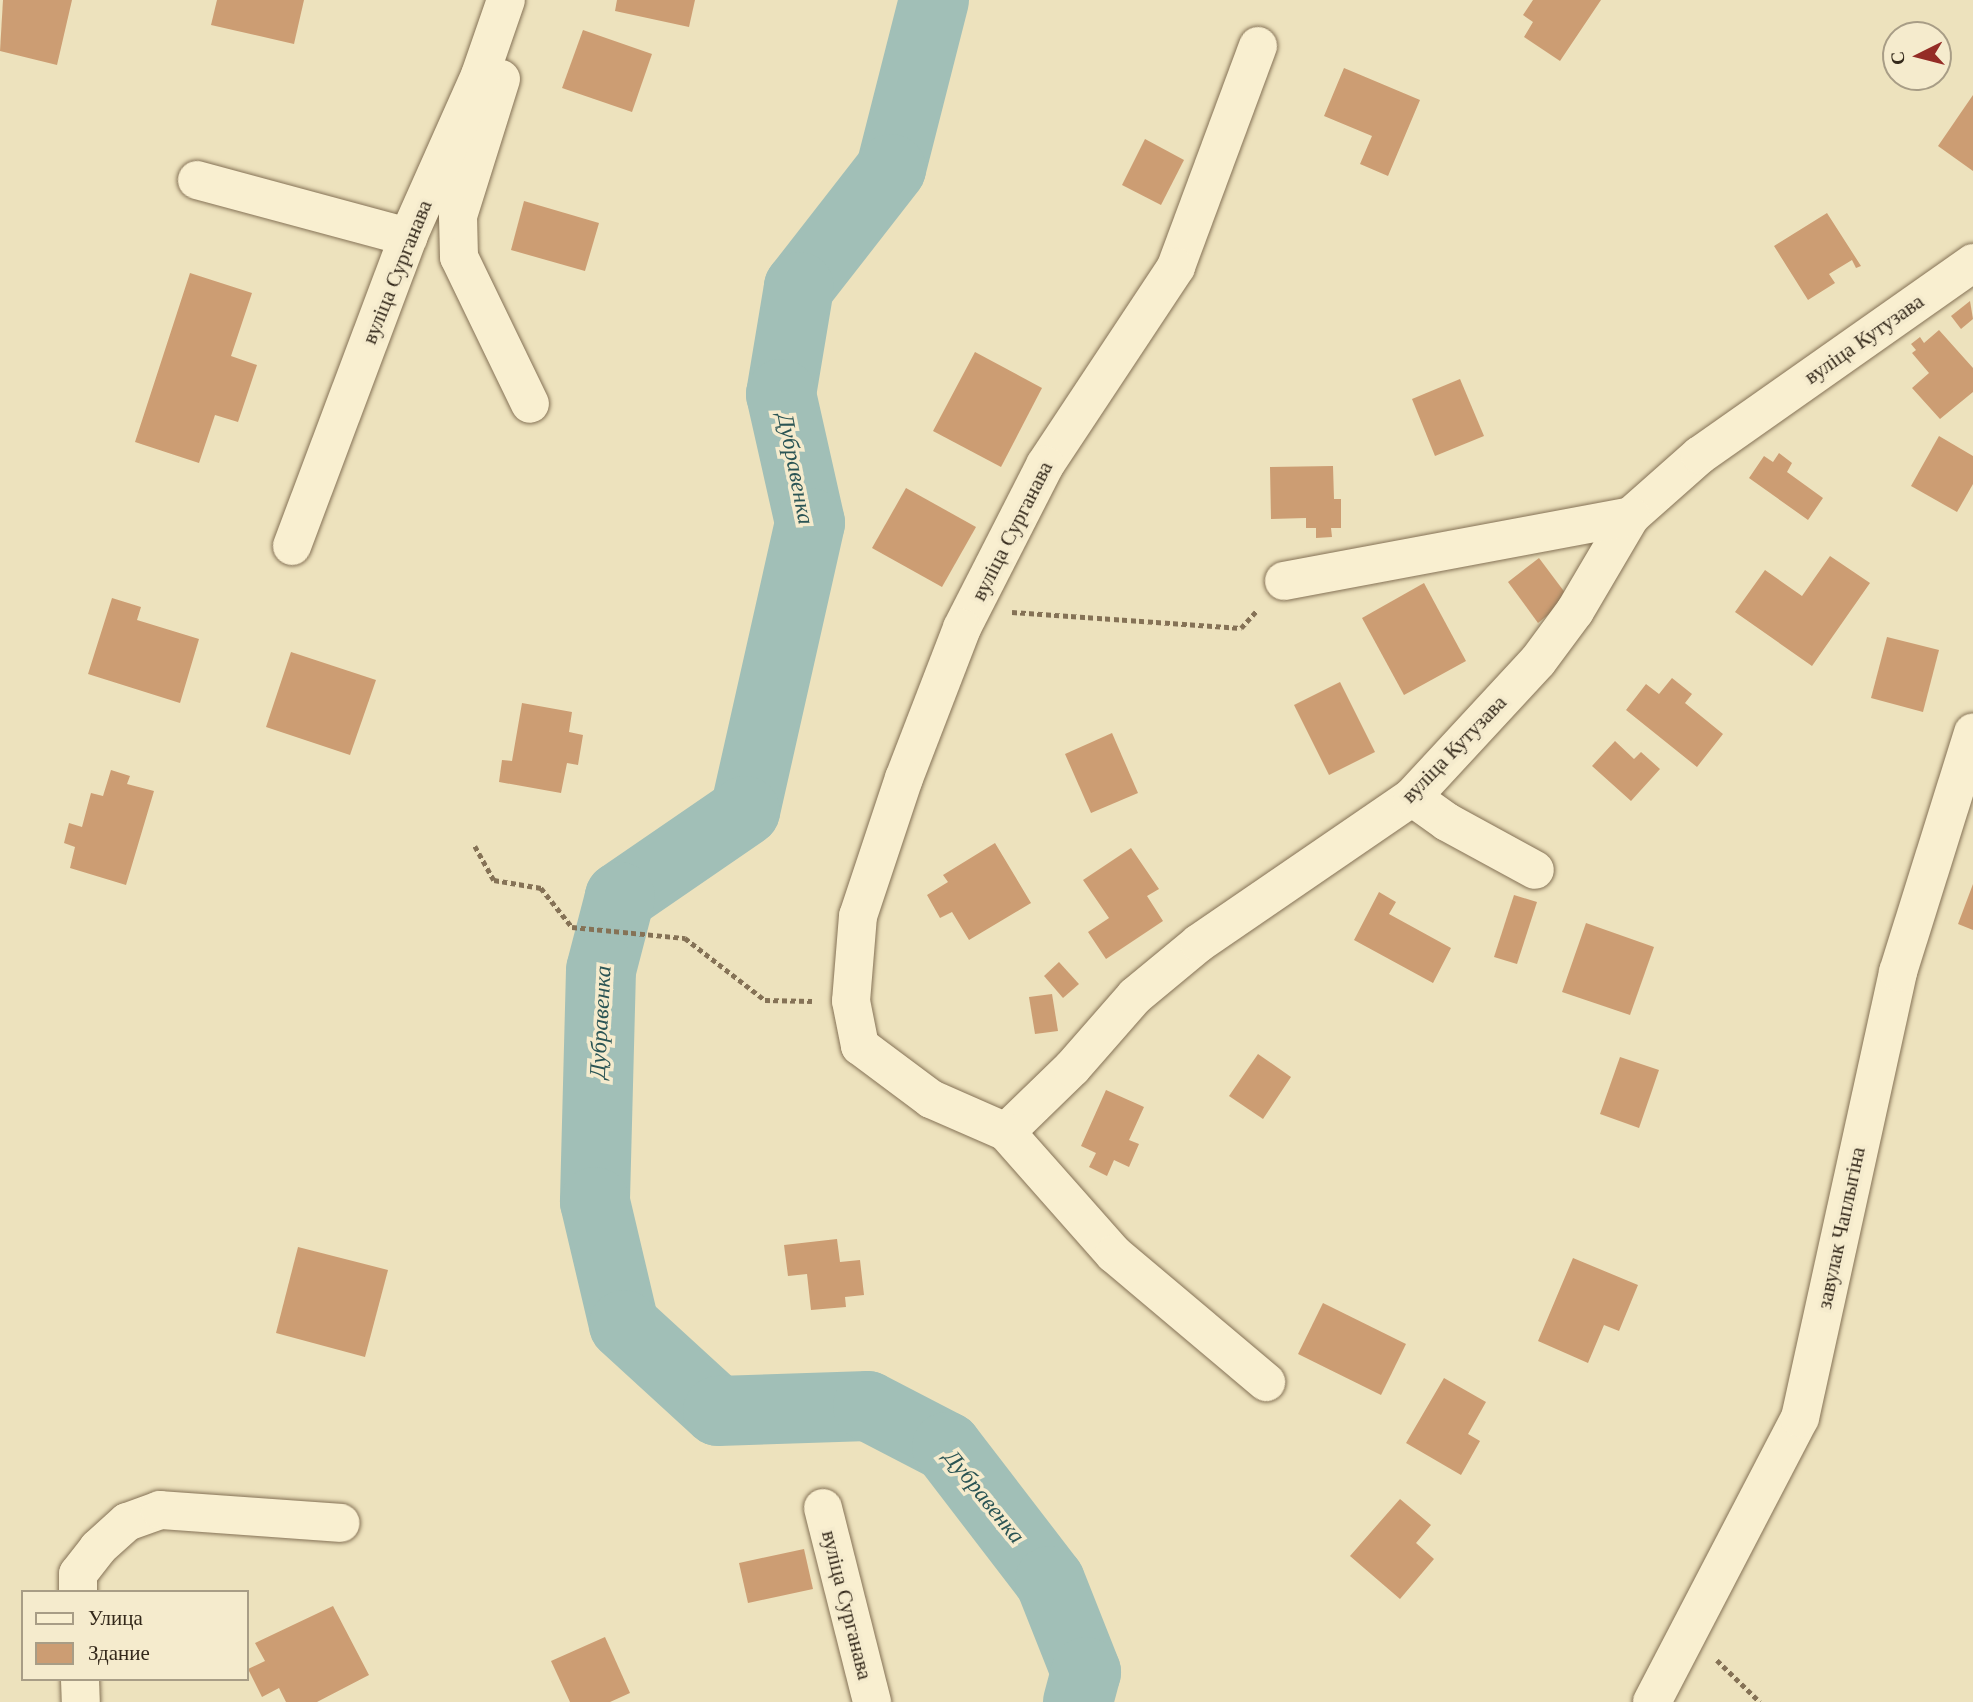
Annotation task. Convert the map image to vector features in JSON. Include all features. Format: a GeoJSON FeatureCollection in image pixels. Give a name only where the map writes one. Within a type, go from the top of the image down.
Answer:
{"type":"FeatureCollection","features":[{"type":"Feature","properties":{"kind":"street","name":"вуліца Сурганава"},"geometry":{"type":"LineString","coordinates":[[292,546],[408,237],[503,9]]}},
{"type":"Feature","properties":{"kind":"street"},"geometry":{"type":"LineString","coordinates":[[503,9],[505,67],[458,216],[459,257],[530,404]]}},
{"type":"Feature","properties":{"kind":"street","name":"вуліца Сурганава"},"geometry":{"type":"LineString","coordinates":[[1006,1132],[931,1099],[860,1046],[851,1001],[858,916],[904,778],[971,610],[1045,465],[1176,267],[1258,46]]}},
{"type":"Feature","properties":{"kind":"street"},"geometry":{"type":"LineString","coordinates":[[197,180],[408,237]]}},
{"type":"Feature","properties":{"kind":"street","name":"вуліца Кутузава"},"geometry":{"type":"LineString","coordinates":[[1006,1132],[1072,1068],[1135,996],[1199,943],[1412,797],[1538,661],[1575,611],[1631,516],[1700,455],[1973,263]]}},
{"type":"Feature","properties":{"kind":"street"},"geometry":{"type":"LineString","coordinates":[[1284,581],[1631,516]]}},
{"type":"Feature","properties":{"kind":"street","name":"завулак Чаплыгіна"},"geometry":{"type":"LineString","coordinates":[[1652,1702],[1800,1418],[1898,972],[1973,732]]}},
{"type":"Feature","properties":{"kind":"street"},"geometry":{"type":"LineString","coordinates":[[1412,797],[1447,822],[1535,870]]}},
{"type":"Feature","properties":{"kind":"street"},"geometry":{"type":"LineString","coordinates":[[1006,1132],[1114,1254],[1266,1381]]}},
{"type":"Feature","properties":{"kind":"street","name":"вуліца Сурганава"},"geometry":{"type":"LineString","coordinates":[[822,1508],[872,1702]]}},
{"type":"Feature","properties":{"kind":"street"},"geometry":{"type":"LineString","coordinates":[[78,1590],[78,1574],[98,1548],[127,1522],[160,1510],[341,1523]]}},
{"type":"Feature","properties":{"kind":"street"},"geometry":{"type":"LineString","coordinates":[[80,1681],[81,1702]]}},
{"type":"Feature","properties":{"kind":"path"},"geometry":{"type":"LineString","coordinates":[[971,610],[1241,628],[1284,581]]}},
{"type":"Feature","properties":{"kind":"path"},"geometry":{"type":"LineString","coordinates":[[475,846],[494,880],[541,888],[572,927],[638,936],[685,938],[765,1000],[851,1001]]}},
{"type":"Feature","properties":{"kind":"path"},"geometry":{"type":"LineString","coordinates":[[1689,1633],[1760,1702]]}},
{"type":"Feature","properties":{"kind":"building"},"geometry":{"type":"Polygon","coordinates":[[[3,0],[72,0],[57,65],[0,51],[3,0]]]}},
{"type":"Feature","properties":{"kind":"building"},"geometry":{"type":"Polygon","coordinates":[[[217,0],[304,0],[294,44],[211,25],[217,0]]]}},
{"type":"Feature","properties":{"kind":"building"},"geometry":{"type":"Polygon","coordinates":[[[617,0],[695,0],[689,27],[615,11],[617,0]]]}},
{"type":"Feature","properties":{"kind":"building"},"geometry":{"type":"Polygon","coordinates":[[[1533,0],[1601,0],[1560,61],[1524,37],[1533,22],[1523,15],[1533,0]]]}},
{"type":"Feature","properties":{"kind":"building"},"geometry":{"type":"Polygon","coordinates":[[[583,30],[652,54],[632,112],[562,88],[583,30]]]}},
{"type":"Feature","properties":{"kind":"building"},"geometry":{"type":"Polygon","coordinates":[[[1344,68],[1420,100],[1388,176],[1360,164],[1372,136],[1324,116],[1344,68]]]}},
{"type":"Feature","properties":{"kind":"building"},"geometry":{"type":"Polygon","coordinates":[[[1973,95],[1973,171],[1938,146],[1973,95]]]}},
{"type":"Feature","properties":{"kind":"building"},"geometry":{"type":"Polygon","coordinates":[[[1145,139],[1184,160],[1161,205],[1122,185],[1145,139]]]}},
{"type":"Feature","properties":{"kind":"building"},"geometry":{"type":"Polygon","coordinates":[[[524,201],[599,223],[585,271],[511,250],[524,201]]]}},
{"type":"Feature","properties":{"kind":"building"},"geometry":{"type":"Polygon","coordinates":[[[1827,213],[1861,266],[1856,268],[1852,260],[1829,274],[1835,283],[1808,300],[1774,246],[1827,213]]]}},
{"type":"Feature","properties":{"kind":"building"},"geometry":{"type":"Polygon","coordinates":[[[190,273],[252,293],[231,356],[257,365],[238,422],[215,415],[199,463],[135,442],[190,273]]]}},
{"type":"Feature","properties":{"kind":"building"},"geometry":{"type":"Polygon","coordinates":[[[1970,301],[1973,319],[1961,329],[1951,316],[1970,301]]]}},
{"type":"Feature","properties":{"kind":"building"},"geometry":{"type":"Polygon","coordinates":[[[1939,330],[1973,368],[1973,392],[1940,419],[1912,388],[1929,373],[1912,353],[1916,350],[1911,344],[1920,337],[1924,343],[1939,330]]]}},
{"type":"Feature","properties":{"kind":"building"},"geometry":{"type":"Polygon","coordinates":[[[975,352],[1042,388],[1001,467],[933,431],[975,352]]]}},
{"type":"Feature","properties":{"kind":"building"},"geometry":{"type":"Polygon","coordinates":[[[1460,379],[1484,436],[1435,456],[1412,399],[1460,379]]]}},
{"type":"Feature","properties":{"kind":"building"},"geometry":{"type":"Polygon","coordinates":[[[1939,436],[1973,456],[1973,484],[1957,512],[1911,486],[1939,436]]]}},
{"type":"Feature","properties":{"kind":"building"},"geometry":{"type":"Polygon","coordinates":[[[1779,453],[1792,463],[1787,472],[1823,498],[1808,520],[1749,478],[1764,456],[1773,462],[1779,453]]]}},
{"type":"Feature","properties":{"kind":"building"},"geometry":{"type":"Polygon","coordinates":[[[1333,466],[1334,499],[1341,499],[1341,528],[1331,528],[1332,537],[1316,538],[1316,528],[1306,528],[1306,518],[1271,519],[1270,467],[1333,466]]]}},
{"type":"Feature","properties":{"kind":"building"},"geometry":{"type":"Polygon","coordinates":[[[906,488],[976,527],[942,587],[872,548],[906,488]]]}},
{"type":"Feature","properties":{"kind":"building"},"geometry":{"type":"Polygon","coordinates":[[[1830,556],[1870,583],[1812,666],[1735,612],[1765,570],[1802,596],[1830,556]]]}},
{"type":"Feature","properties":{"kind":"building"},"geometry":{"type":"Polygon","coordinates":[[[1539,558],[1569,598],[1538,623],[1508,582],[1539,558]]]}},
{"type":"Feature","properties":{"kind":"building"},"geometry":{"type":"Polygon","coordinates":[[[1424,583],[1466,661],[1404,695],[1362,618],[1424,583]]]}},
{"type":"Feature","properties":{"kind":"building"},"geometry":{"type":"Polygon","coordinates":[[[112,598],[141,607],[137,620],[199,639],[180,703],[88,674],[112,598]]]}},
{"type":"Feature","properties":{"kind":"building"},"geometry":{"type":"Polygon","coordinates":[[[1887,637],[1939,650],[1923,712],[1871,698],[1887,637]]]}},
{"type":"Feature","properties":{"kind":"building"},"geometry":{"type":"Polygon","coordinates":[[[291,652],[376,680],[350,755],[266,727],[291,652]]]}},
{"type":"Feature","properties":{"kind":"building"},"geometry":{"type":"Polygon","coordinates":[[[1672,678],[1692,694],[1685,703],[1723,734],[1697,767],[1626,710],[1646,684],[1659,694],[1672,678]]]}},
{"type":"Feature","properties":{"kind":"building"},"geometry":{"type":"Polygon","coordinates":[[[1340,682],[1375,752],[1329,775],[1294,705],[1340,682]]]}},
{"type":"Feature","properties":{"kind":"building"},"geometry":{"type":"Polygon","coordinates":[[[522,703],[572,712],[569,732],[583,735],[578,765],[567,763],[561,793],[499,782],[502,760],[512,761],[522,703]]]}},
{"type":"Feature","properties":{"kind":"building"},"geometry":{"type":"Polygon","coordinates":[[[1112,733],[1138,793],[1091,813],[1065,754],[1112,733]]]}},
{"type":"Feature","properties":{"kind":"building"},"geometry":{"type":"Polygon","coordinates":[[[1615,741],[1634,759],[1641,752],[1660,769],[1631,801],[1592,766],[1615,741]]]}},
{"type":"Feature","properties":{"kind":"building"},"geometry":{"type":"Polygon","coordinates":[[[111,770],[130,776],[127,784],[154,791],[126,885],[70,868],[75,847],[64,843],[69,823],[82,827],[91,793],[103,796],[111,770]]]}},
{"type":"Feature","properties":{"kind":"building"},"geometry":{"type":"Polygon","coordinates":[[[995,843],[1031,903],[969,940],[952,912],[940,918],[927,895],[948,882],[943,875],[995,843]]]}},
{"type":"Feature","properties":{"kind":"building"},"geometry":{"type":"Polygon","coordinates":[[[1131,848],[1159,889],[1147,896],[1163,921],[1106,959],[1088,932],[1109,918],[1083,880],[1131,848]]]}},
{"type":"Feature","properties":{"kind":"building"},"geometry":{"type":"Polygon","coordinates":[[[1973,884],[1973,930],[1958,924],[1973,884]]]}},
{"type":"Feature","properties":{"kind":"building"},"geometry":{"type":"Polygon","coordinates":[[[1379,892],[1396,902],[1389,914],[1451,948],[1433,983],[1354,940],[1379,892]]]}},
{"type":"Feature","properties":{"kind":"building"},"geometry":{"type":"Polygon","coordinates":[[[1514,895],[1537,902],[1517,964],[1494,957],[1514,895]]]}},
{"type":"Feature","properties":{"kind":"building"},"geometry":{"type":"Polygon","coordinates":[[[1586,923],[1654,947],[1630,1015],[1562,992],[1586,923]]]}},
{"type":"Feature","properties":{"kind":"building"},"geometry":{"type":"Polygon","coordinates":[[[1059,962],[1079,984],[1063,998],[1044,976],[1059,962]]]}},
{"type":"Feature","properties":{"kind":"building"},"geometry":{"type":"Polygon","coordinates":[[[1052,994],[1058,1031],[1035,1034],[1029,997],[1052,994]]]}},
{"type":"Feature","properties":{"kind":"building"},"geometry":{"type":"Polygon","coordinates":[[[1258,1054],[1291,1077],[1263,1119],[1229,1096],[1258,1054]]]}},
{"type":"Feature","properties":{"kind":"building"},"geometry":{"type":"Polygon","coordinates":[[[1620,1057],[1659,1070],[1639,1128],[1600,1114],[1620,1057]]]}},
{"type":"Feature","properties":{"kind":"building"},"geometry":{"type":"Polygon","coordinates":[[[1106,1090],[1144,1107],[1129,1140],[1139,1144],[1129,1167],[1114,1160],[1107,1176],[1089,1167],[1096,1153],[1081,1146],[1106,1090]]]}},
{"type":"Feature","properties":{"kind":"building"},"geometry":{"type":"Polygon","coordinates":[[[837,1239],[840,1262],[860,1260],[864,1295],[845,1297],[846,1307],[811,1310],[807,1274],[788,1276],[784,1245],[837,1239]]]}},
{"type":"Feature","properties":{"kind":"building"},"geometry":{"type":"Polygon","coordinates":[[[298,1247],[388,1270],[365,1357],[276,1333],[298,1247]]]}},
{"type":"Feature","properties":{"kind":"building"},"geometry":{"type":"Polygon","coordinates":[[[1573,1258],[1638,1285],[1619,1331],[1604,1325],[1588,1363],[1538,1341],[1573,1258]]]}},
{"type":"Feature","properties":{"kind":"building"},"geometry":{"type":"Polygon","coordinates":[[[1323,1303],[1406,1344],[1381,1395],[1298,1354],[1323,1303]]]}},
{"type":"Feature","properties":{"kind":"building"},"geometry":{"type":"Polygon","coordinates":[[[1444,1378],[1486,1402],[1468,1434],[1480,1441],[1461,1475],[1406,1443],[1444,1378]]]}},
{"type":"Feature","properties":{"kind":"building"},"geometry":{"type":"Polygon","coordinates":[[[1400,1499],[1431,1525],[1416,1543],[1434,1559],[1400,1599],[1350,1556],[1400,1499]]]}},
{"type":"Feature","properties":{"kind":"building"},"geometry":{"type":"Polygon","coordinates":[[[804,1549],[813,1589],[748,1603],[739,1563],[804,1549]]]}},
{"type":"Feature","properties":{"kind":"building"},"geometry":{"type":"Polygon","coordinates":[[[333,1606],[369,1675],[317,1702],[286,1702],[279,1688],[262,1697],[248,1669],[265,1661],[255,1643],[333,1606]]]}},
{"type":"Feature","properties":{"kind":"building"},"geometry":{"type":"Polygon","coordinates":[[[605,1637],[630,1693],[610,1702],[570,1702],[551,1661],[605,1637]]]}},
{"type":"Feature","properties":{"kind":"waterway","name":"Дубравенка"},"geometry":{"type":"LineString","coordinates":[[934,0],[891,169],[799,287],[781,394],[810,523],[745,811],[620,897],[601,970],[595,1202],[624,1325],[718,1411],[868,1406],[947,1447],[1050,1581],[1086,1672],[1078,1702]]}}]}
